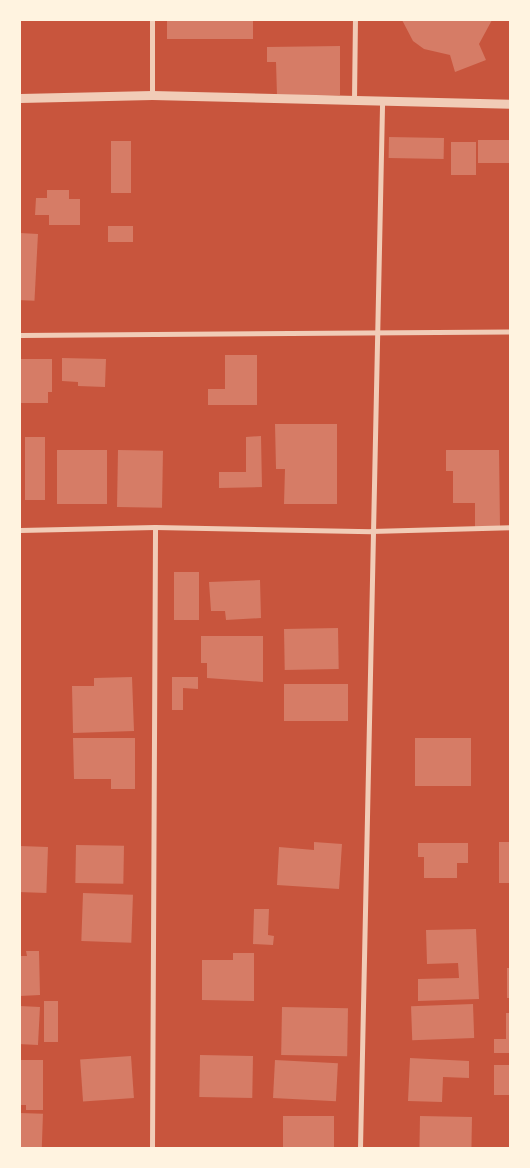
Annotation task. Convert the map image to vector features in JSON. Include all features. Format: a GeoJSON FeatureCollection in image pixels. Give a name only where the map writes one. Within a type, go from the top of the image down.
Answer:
{"type":"FeatureCollection","features":[{"type":"Feature","properties":{"kind":"street"},"geometry":{"type":"LineString","coordinates":[[152,20],[152,95]]}},
{"type":"Feature","properties":{"kind":"street"},"geometry":{"type":"LineString","coordinates":[[354,20],[354,99]]}},
{"type":"Feature","properties":{"kind":"street"},"geometry":{"type":"LineString","coordinates":[[20,98],[152,95],[354,99],[382,103],[510,104]]}},
{"type":"Feature","properties":{"kind":"street"},"geometry":{"type":"LineString","coordinates":[[360,1148],[371,531],[382,103]]}},
{"type":"Feature","properties":{"kind":"street"},"geometry":{"type":"LineString","coordinates":[[20,335],[510,332]]}},
{"type":"Feature","properties":{"kind":"street"},"geometry":{"type":"LineString","coordinates":[[152,1148],[156,527]]}},
{"type":"Feature","properties":{"kind":"street"},"geometry":{"type":"LineString","coordinates":[[20,530],[156,527],[371,531],[510,527]]}},
{"type":"Feature","properties":{"kind":"building"},"geometry":{"type":"Polygon","coordinates":[[[167,20],[253,20],[253,39],[167,39],[167,20]]]}},
{"type":"Feature","properties":{"kind":"building"},"geometry":{"type":"Polygon","coordinates":[[[402,20],[492,20],[479,44],[486,60],[455,72],[450,55],[424,49],[413,41],[402,20]]]}},
{"type":"Feature","properties":{"kind":"building"},"geometry":{"type":"Polygon","coordinates":[[[340,46],[340,95],[277,96],[276,62],[267,62],[267,47],[340,46]]]}},
{"type":"Feature","properties":{"kind":"building"},"geometry":{"type":"Polygon","coordinates":[[[389,137],[444,138],[444,159],[389,158],[389,137]]]}},
{"type":"Feature","properties":{"kind":"building"},"geometry":{"type":"Polygon","coordinates":[[[478,140],[510,140],[510,163],[478,163],[478,140]]]}},
{"type":"Feature","properties":{"kind":"building"},"geometry":{"type":"Polygon","coordinates":[[[111,141],[131,141],[131,193],[111,193],[111,141]]]}},
{"type":"Feature","properties":{"kind":"building"},"geometry":{"type":"Polygon","coordinates":[[[451,142],[476,142],[476,175],[451,175],[451,142]]]}},
{"type":"Feature","properties":{"kind":"building"},"geometry":{"type":"Polygon","coordinates":[[[47,190],[69,190],[69,199],[80,199],[80,225],[49,225],[49,215],[35,215],[36,198],[47,198],[47,190]]]}},
{"type":"Feature","properties":{"kind":"building"},"geometry":{"type":"Polygon","coordinates":[[[108,226],[133,226],[133,242],[108,242],[108,226]]]}},
{"type":"Feature","properties":{"kind":"building"},"geometry":{"type":"Polygon","coordinates":[[[20,233],[38,234],[34,301],[20,300],[20,233]]]}},
{"type":"Feature","properties":{"kind":"building"},"geometry":{"type":"Polygon","coordinates":[[[225,355],[257,355],[257,405],[208,405],[208,389],[225,389],[225,355]]]}},
{"type":"Feature","properties":{"kind":"building"},"geometry":{"type":"Polygon","coordinates":[[[62,358],[106,359],[105,387],[78,386],[78,382],[62,381],[62,358]]]}},
{"type":"Feature","properties":{"kind":"building"},"geometry":{"type":"Polygon","coordinates":[[[20,359],[52,359],[52,392],[48,392],[48,403],[20,403],[20,359]]]}},
{"type":"Feature","properties":{"kind":"building"},"geometry":{"type":"Polygon","coordinates":[[[275,424],[337,424],[337,504],[284,504],[285,469],[276,469],[275,424]]]}},
{"type":"Feature","properties":{"kind":"building"},"geometry":{"type":"Polygon","coordinates":[[[261,436],[262,487],[219,488],[219,472],[246,472],[246,437],[261,436]]]}},
{"type":"Feature","properties":{"kind":"building"},"geometry":{"type":"Polygon","coordinates":[[[25,437],[45,437],[45,500],[25,500],[25,437]]]}},
{"type":"Feature","properties":{"kind":"building"},"geometry":{"type":"Polygon","coordinates":[[[57,450],[107,450],[107,504],[57,504],[57,450]]]}},
{"type":"Feature","properties":{"kind":"building"},"geometry":{"type":"Polygon","coordinates":[[[118,450],[163,451],[162,508],[117,507],[118,450]]]}},
{"type":"Feature","properties":{"kind":"building"},"geometry":{"type":"Polygon","coordinates":[[[446,450],[499,450],[500,526],[475,527],[475,503],[453,503],[453,471],[446,471],[446,450]]]}},
{"type":"Feature","properties":{"kind":"building"},"geometry":{"type":"Polygon","coordinates":[[[174,572],[199,572],[199,620],[174,620],[174,572]]]}},
{"type":"Feature","properties":{"kind":"building"},"geometry":{"type":"Polygon","coordinates":[[[260,580],[261,618],[226,620],[225,611],[211,611],[209,582],[260,580]]]}},
{"type":"Feature","properties":{"kind":"building"},"geometry":{"type":"Polygon","coordinates":[[[338,628],[339,669],[285,670],[284,629],[338,628]]]}},
{"type":"Feature","properties":{"kind":"building"},"geometry":{"type":"Polygon","coordinates":[[[201,636],[263,636],[263,682],[207,678],[207,663],[201,663],[201,636]]]}},
{"type":"Feature","properties":{"kind":"building"},"geometry":{"type":"Polygon","coordinates":[[[132,677],[134,731],[73,733],[72,686],[94,686],[94,678],[132,677]]]}},
{"type":"Feature","properties":{"kind":"building"},"geometry":{"type":"Polygon","coordinates":[[[172,677],[198,677],[198,689],[183,688],[183,710],[172,710],[172,677]]]}},
{"type":"Feature","properties":{"kind":"building"},"geometry":{"type":"Polygon","coordinates":[[[284,684],[348,684],[348,721],[284,721],[284,684]]]}},
{"type":"Feature","properties":{"kind":"building"},"geometry":{"type":"Polygon","coordinates":[[[73,738],[135,738],[135,789],[111,789],[111,779],[74,779],[73,738]]]}},
{"type":"Feature","properties":{"kind":"building"},"geometry":{"type":"Polygon","coordinates":[[[415,738],[471,738],[471,786],[415,786],[415,738]]]}},
{"type":"Feature","properties":{"kind":"building"},"geometry":{"type":"Polygon","coordinates":[[[314,842],[342,844],[339,889],[277,885],[279,847],[314,850],[314,842]]]}},
{"type":"Feature","properties":{"kind":"building"},"geometry":{"type":"Polygon","coordinates":[[[499,842],[510,842],[510,883],[499,883],[499,842]]]}},
{"type":"Feature","properties":{"kind":"building"},"geometry":{"type":"Polygon","coordinates":[[[418,843],[468,843],[468,863],[457,863],[457,878],[424,878],[424,857],[418,857],[418,843]]]}},
{"type":"Feature","properties":{"kind":"building"},"geometry":{"type":"Polygon","coordinates":[[[76,845],[124,846],[123,884],[75,883],[76,845]]]}},
{"type":"Feature","properties":{"kind":"building"},"geometry":{"type":"Polygon","coordinates":[[[20,846],[48,847],[46,893],[20,892],[20,846]]]}},
{"type":"Feature","properties":{"kind":"building"},"geometry":{"type":"Polygon","coordinates":[[[83,893],[133,895],[131,943],[81,941],[83,893]]]}},
{"type":"Feature","properties":{"kind":"building"},"geometry":{"type":"Polygon","coordinates":[[[254,909],[269,909],[268,935],[274,936],[273,945],[253,944],[254,909]]]}},
{"type":"Feature","properties":{"kind":"building"},"geometry":{"type":"Polygon","coordinates":[[[476,929],[479,999],[418,1001],[418,979],[459,978],[458,963],[427,964],[426,930],[476,929]]]}},
{"type":"Feature","properties":{"kind":"building"},"geometry":{"type":"Polygon","coordinates":[[[26,951],[39,951],[40,995],[20,996],[20,956],[27,956],[26,951]]]}},
{"type":"Feature","properties":{"kind":"building"},"geometry":{"type":"Polygon","coordinates":[[[233,953],[254,953],[254,1001],[202,1000],[202,960],[233,960],[233,953]]]}},
{"type":"Feature","properties":{"kind":"building"},"geometry":{"type":"Polygon","coordinates":[[[507,968],[510,968],[510,998],[507,998],[507,968]]]}},
{"type":"Feature","properties":{"kind":"building"},"geometry":{"type":"Polygon","coordinates":[[[44,1001],[58,1001],[58,1042],[44,1042],[44,1001]]]}},
{"type":"Feature","properties":{"kind":"building"},"geometry":{"type":"Polygon","coordinates":[[[473,1004],[474,1038],[412,1040],[411,1006],[473,1004]]]}},
{"type":"Feature","properties":{"kind":"building"},"geometry":{"type":"Polygon","coordinates":[[[20,1006],[40,1007],[38,1045],[20,1044],[20,1006]]]}},
{"type":"Feature","properties":{"kind":"building"},"geometry":{"type":"Polygon","coordinates":[[[282,1007],[348,1008],[347,1056],[281,1055],[282,1007]]]}},
{"type":"Feature","properties":{"kind":"building"},"geometry":{"type":"Polygon","coordinates":[[[506,1013],[510,1013],[510,1053],[494,1053],[494,1039],[506,1039],[506,1013]]]}},
{"type":"Feature","properties":{"kind":"building"},"geometry":{"type":"Polygon","coordinates":[[[200,1055],[253,1056],[252,1098],[199,1097],[200,1055]]]}},
{"type":"Feature","properties":{"kind":"building"},"geometry":{"type":"Polygon","coordinates":[[[131,1056],[134,1098],[83,1101],[80,1060],[131,1056]]]}},
{"type":"Feature","properties":{"kind":"building"},"geometry":{"type":"Polygon","coordinates":[[[410,1058],[469,1061],[469,1078],[443,1077],[442,1102],[408,1101],[410,1058]]]}},
{"type":"Feature","properties":{"kind":"building"},"geometry":{"type":"Polygon","coordinates":[[[20,1060],[43,1060],[43,1110],[26,1110],[26,1105],[20,1105],[20,1060]]]}},
{"type":"Feature","properties":{"kind":"building"},"geometry":{"type":"Polygon","coordinates":[[[275,1060],[338,1063],[336,1101],[273,1098],[275,1060]]]}},
{"type":"Feature","properties":{"kind":"building"},"geometry":{"type":"Polygon","coordinates":[[[494,1065],[510,1065],[510,1095],[494,1095],[494,1065]]]}},
{"type":"Feature","properties":{"kind":"building"},"geometry":{"type":"Polygon","coordinates":[[[20,1113],[43,1114],[42,1148],[20,1148],[20,1113]]]}},
{"type":"Feature","properties":{"kind":"building"},"geometry":{"type":"Polygon","coordinates":[[[283,1116],[334,1116],[334,1148],[283,1148],[283,1116]]]}},
{"type":"Feature","properties":{"kind":"building"},"geometry":{"type":"Polygon","coordinates":[[[420,1116],[472,1117],[471,1148],[419,1148],[420,1116]]]}}]}
